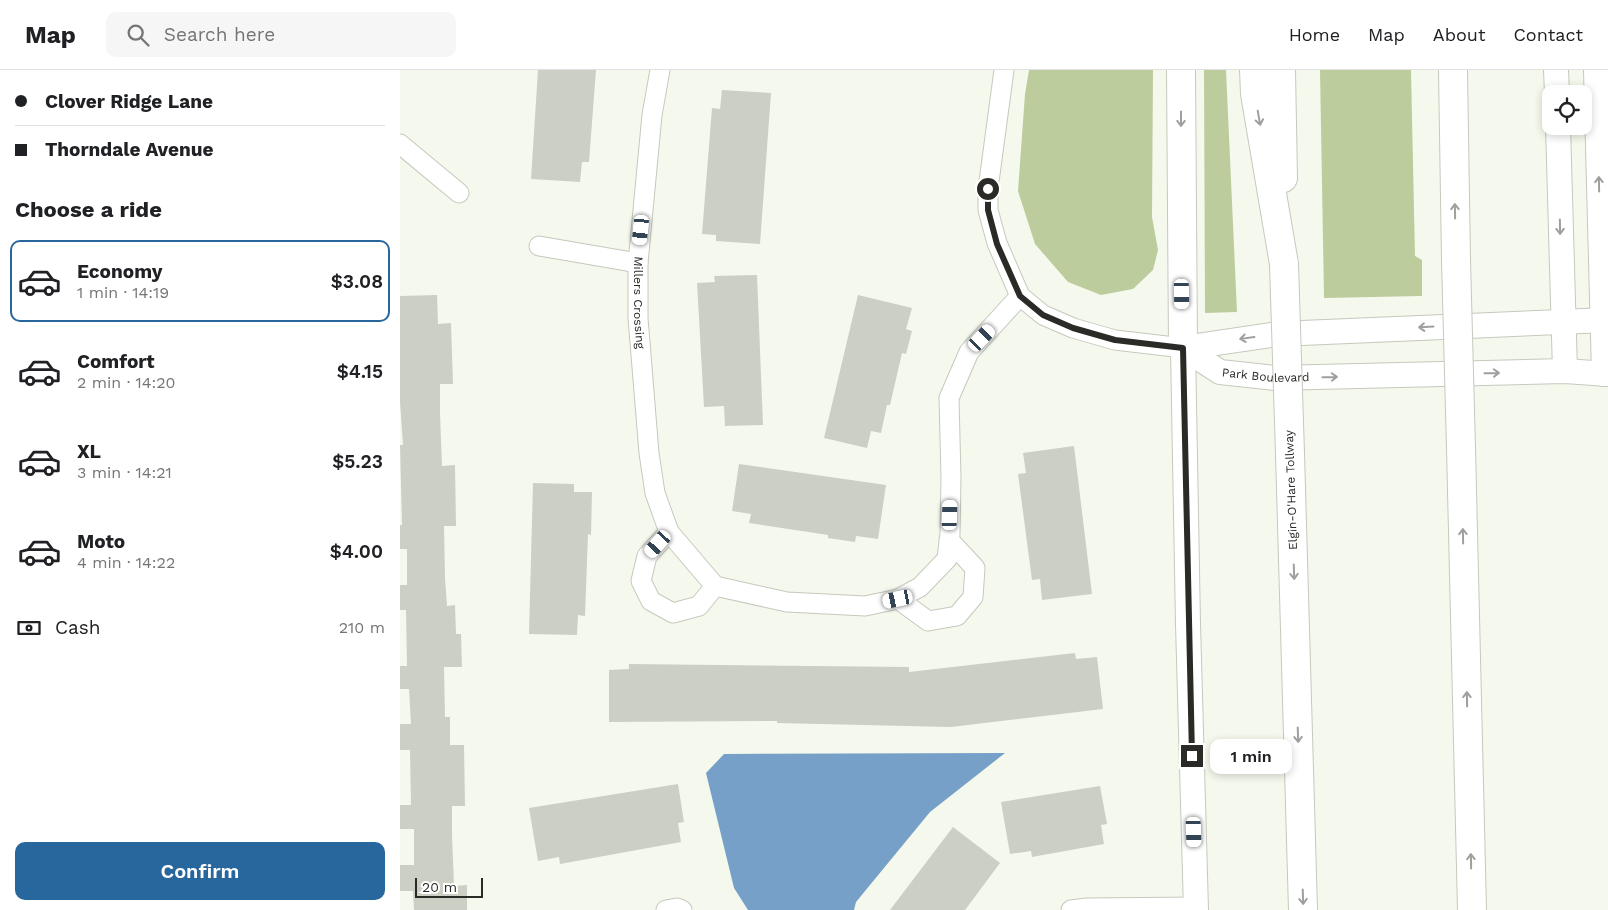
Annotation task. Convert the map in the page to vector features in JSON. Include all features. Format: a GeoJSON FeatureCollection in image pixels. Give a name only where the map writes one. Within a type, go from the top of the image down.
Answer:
{"type":"FeatureCollection","features":[{"type":"Feature","properties":{"kind":"highway"},"geometry":{"type":"LineString","coordinates":[[1181,70],[1183,348]]}},
{"type":"Feature","properties":{"kind":"highway"},"geometry":{"type":"LineString","coordinates":[[1254,70],[1255,94],[1284,264]]}},
{"type":"Feature","properties":{"kind":"highway","name":"Elgin-O'Hare Tollway"},"geometry":{"type":"LineString","coordinates":[[1281,70],[1284,264],[1303,910]]}},
{"type":"Feature","properties":{"kind":"highway"},"geometry":{"type":"LineString","coordinates":[[1453,70],[1472,908]]}},
{"type":"Feature","properties":{"kind":"street","name":"Millers Crossing"},"geometry":{"type":"LineString","coordinates":[[660,70],[652,115],[638,263],[638,318],[649,453],[655,493],[669,532],[715,586]]}},
{"type":"Feature","properties":{"kind":"street"},"geometry":{"type":"LineString","coordinates":[[1004,70],[988,189],[988,210],[997,244],[1020,296],[1043,315],[1073,328],[1115,340],[1183,348],[1278,334],[1605,320]]}},
{"type":"Feature","properties":{"kind":"street"},"geometry":{"type":"LineString","coordinates":[[1556,70],[1557,85]]}},
{"type":"Feature","properties":{"kind":"street"},"geometry":{"type":"LineString","coordinates":[[1596,70],[1606,374]]}},
{"type":"Feature","properties":{"kind":"street"},"geometry":{"type":"LineString","coordinates":[[1558,135],[1562,321],[1565,372]]}},
{"type":"Feature","properties":{"kind":"street"},"geometry":{"type":"LineString","coordinates":[[402,151],[459,193]]}},
{"type":"Feature","properties":{"kind":"street"},"geometry":{"type":"LineString","coordinates":[[539,246],[638,263]]}},
{"type":"Feature","properties":{"kind":"street"},"geometry":{"type":"LineString","coordinates":[[669,532],[648,556],[641,581],[651,601],[673,613],[699,606],[715,586],[787,602],[865,606],[898,599],[920,587],[946,559],[949,540],[951,478],[949,398],[969,352],[1020,296]]}},
{"type":"Feature","properties":{"kind":"street"},"geometry":{"type":"LineString","coordinates":[[1071,910],[1087,908],[1196,908],[1183,348]]}},
{"type":"Feature","properties":{"kind":"street","name":"Park Boulevard"},"geometry":{"type":"LineString","coordinates":[[1183,348],[1220,372],[1275,378],[1565,372],[1606,374]]}},
{"type":"Feature","properties":{"kind":"street"},"geometry":{"type":"LineString","coordinates":[[898,599],[928,621],[957,616],[973,597],[975,568],[949,540]]}},
{"type":"Feature","properties":{"kind":"street"},"geometry":{"type":"LineString","coordinates":[[666,910],[677,908],[682,910]]}},
{"type":"Feature","properties":{"kind":"green space"},"geometry":{"type":"Polygon","coordinates":[[[1029,70],[1153,70],[1152,217],[1158,250],[1153,270],[1133,289],[1101,295],[1068,282],[1035,244],[1018,191],[1025,94],[1029,70]]]}},
{"type":"Feature","properties":{"kind":"green space"},"geometry":{"type":"Polygon","coordinates":[[[1204,70],[1226,70],[1237,312],[1205,313],[1204,70]]]}},
{"type":"Feature","properties":{"kind":"green space"},"geometry":{"type":"Polygon","coordinates":[[[1320,70],[1411,70],[1415,256],[1422,260],[1422,296],[1324,298],[1320,70]]]}},
{"type":"Feature","properties":{"kind":"water"},"geometry":{"type":"Polygon","coordinates":[[[1005,753],[930,812],[856,902],[854,910],[748,910],[734,888],[706,773],[724,754],[1005,753]]]}},
{"type":"Feature","properties":{"kind":"building"},"geometry":{"type":"Polygon","coordinates":[[[538,70],[596,70],[589,162],[582,162],[580,182],[531,179],[538,70]]]}},
{"type":"Feature","properties":{"kind":"building"},"geometry":{"type":"Polygon","coordinates":[[[722,90],[771,93],[760,244],[716,241],[716,235],[702,234],[712,108],[720,109],[722,90]]]}},
{"type":"Feature","properties":{"kind":"building"},"geometry":{"type":"Polygon","coordinates":[[[757,275],[763,425],[725,426],[724,406],[704,407],[697,283],[715,282],[714,276],[757,275]]]}},
{"type":"Feature","properties":{"kind":"building"},"geometry":{"type":"Polygon","coordinates":[[[437,295],[438,324],[451,323],[453,384],[440,384],[440,413],[442,466],[455,465],[456,526],[444,526],[445,578],[447,606],[455,605],[456,634],[461,634],[462,667],[444,667],[445,717],[450,717],[450,745],[464,745],[465,806],[452,806],[452,835],[454,886],[467,885],[467,910],[414,910],[413,891],[400,891],[400,865],[414,865],[414,829],[400,829],[400,805],[411,805],[410,750],[400,750],[400,724],[411,724],[409,689],[400,689],[400,666],[407,666],[406,610],[400,610],[400,585],[407,585],[407,549],[400,549],[400,525],[402,525],[400,445],[403,445],[400,402],[400,296],[437,295]]]}},
{"type":"Feature","properties":{"kind":"building"},"geometry":{"type":"Polygon","coordinates":[[[858,295],[912,308],[906,329],[912,331],[906,354],[902,353],[890,405],[887,405],[881,433],[871,431],[867,448],[824,438],[858,295]]]}},
{"type":"Feature","properties":{"kind":"building"},"geometry":{"type":"Polygon","coordinates":[[[1074,446],[1092,594],[1042,600],[1040,579],[1032,580],[1018,474],[1026,473],[1023,453],[1074,446]]]}},
{"type":"Feature","properties":{"kind":"building"},"geometry":{"type":"Polygon","coordinates":[[[739,464],[886,485],[878,539],[856,536],[855,542],[828,538],[828,535],[749,523],[751,514],[732,511],[739,464]]]}},
{"type":"Feature","properties":{"kind":"building"},"geometry":{"type":"Polygon","coordinates":[[[533,483],[574,484],[574,492],[592,492],[591,535],[588,534],[585,616],[578,615],[577,635],[529,634],[533,483]]]}},
{"type":"Feature","properties":{"kind":"building"},"geometry":{"type":"Polygon","coordinates":[[[1075,653],[1076,659],[1097,657],[1103,709],[951,727],[777,723],[777,721],[609,722],[609,670],[629,669],[629,664],[909,667],[909,672],[1075,653]]]}},
{"type":"Feature","properties":{"kind":"building"},"geometry":{"type":"Polygon","coordinates":[[[678,784],[684,822],[678,823],[681,842],[560,864],[559,857],[538,861],[529,808],[678,784]]]}},
{"type":"Feature","properties":{"kind":"building"},"geometry":{"type":"Polygon","coordinates":[[[1100,786],[1107,824],[1101,825],[1104,844],[1032,857],[1031,851],[1010,854],[1001,802],[1100,786]]]}},
{"type":"Feature","properties":{"kind":"building"},"geometry":{"type":"Polygon","coordinates":[[[953,827],[1000,863],[965,910],[890,910],[953,827]]]}},
{"type":"Feature","properties":{"kind":"route"},"geometry":{"type":"LineString","coordinates":[[988,189],[988,210],[997,244],[1020,296],[1043,315],[1073,328],[1115,340],[1183,348],[1192,756]]}}]}
